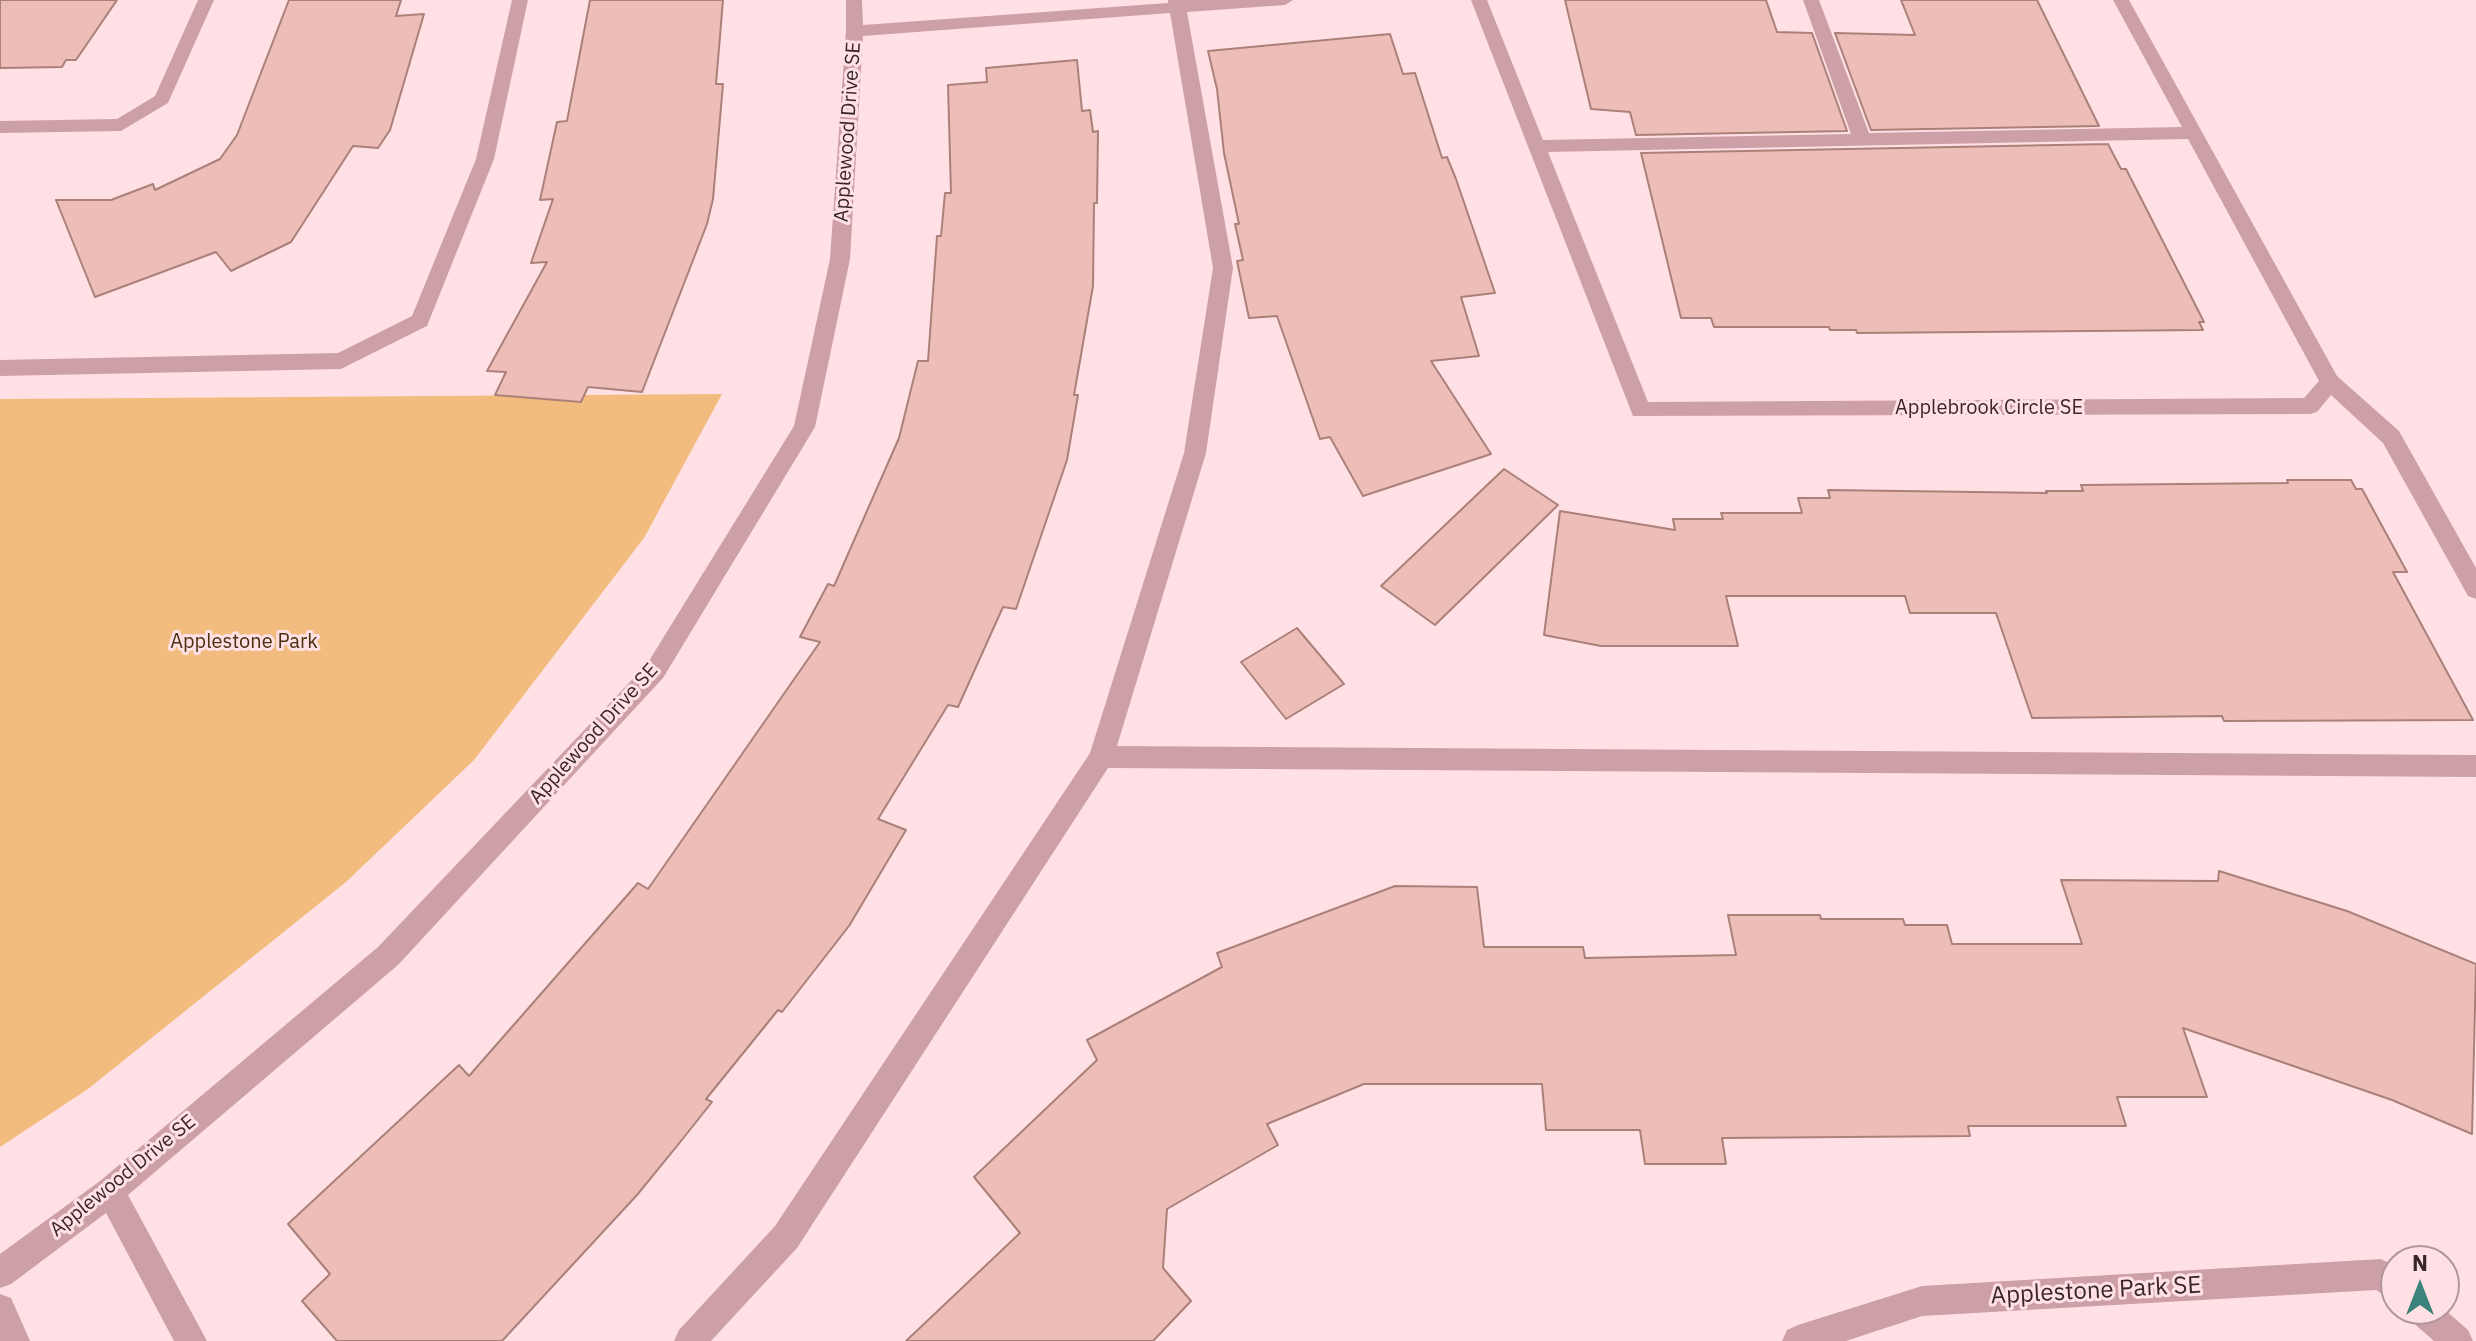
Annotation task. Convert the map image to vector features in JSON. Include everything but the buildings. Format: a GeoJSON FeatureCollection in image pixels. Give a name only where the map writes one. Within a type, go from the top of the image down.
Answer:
{"type":"FeatureCollection","features":[{"type":"Feature","properties":{"kind":"street"},"geometry":{"type":"LineString","coordinates":[[0,127],[121,125],[162,99],[206,0]]}},
{"type":"Feature","properties":{"kind":"street"},"geometry":{"type":"LineString","coordinates":[[0,368],[341,361],[420,321],[485,159],[520,0]]}},
{"type":"Feature","properties":{"kind":"street","name":"Applewood Drive SE"},"geometry":{"type":"LineString","coordinates":[[0,1273],[110,1191],[388,956],[655,671],[804,427],[840,259],[855,31],[854,0]]}},
{"type":"Feature","properties":{"kind":"street"},"geometry":{"type":"LineString","coordinates":[[855,31],[1176,4],[1285,0]]}},
{"type":"Feature","properties":{"kind":"street","name":"Applebrook Circle SE"},"geometry":{"type":"LineString","coordinates":[[1479,0],[1641,410],[2310,406],[2330,382]]}},
{"type":"Feature","properties":{"kind":"street"},"geometry":{"type":"LineString","coordinates":[[1811,0],[1862,140]]}},
{"type":"Feature","properties":{"kind":"street"},"geometry":{"type":"LineString","coordinates":[[2121,0],[2330,382],[2391,437],[2476,589]]}},
{"type":"Feature","properties":{"kind":"street"},"geometry":{"type":"LineString","coordinates":[[690,1341],[786,1237],[1101,757],[1195,453],[1223,268],[1176,4]]}},
{"type":"Feature","properties":{"kind":"street"},"geometry":{"type":"LineString","coordinates":[[1538,146],[2196,133]]}},
{"type":"Feature","properties":{"kind":"street"},"geometry":{"type":"LineString","coordinates":[[1101,757],[2476,766]]}},
{"type":"Feature","properties":{"kind":"street"},"geometry":{"type":"LineString","coordinates":[[110,1191],[191,1341]]}},
{"type":"Feature","properties":{"kind":"street","name":"Applestone Park SE"},"geometry":{"type":"LineString","coordinates":[[1798,1341],[1922,1301],[2380,1274]]}},
{"type":"Feature","properties":{"kind":"street"},"geometry":{"type":"LineString","coordinates":[[0,1309],[14,1341]]}},
{"type":"Feature","properties":{"kind":"street"},"geometry":{"type":"LineString","coordinates":[[2439,1325],[2457,1341]]}},
{"type":"Feature","properties":{"kind":"green space","name":"Applestone Park"},"geometry":{"type":"Polygon","coordinates":[[[722,394],[644,538],[474,760],[346,882],[88,1089],[0,1147],[0,399],[722,394]]]}}]}
